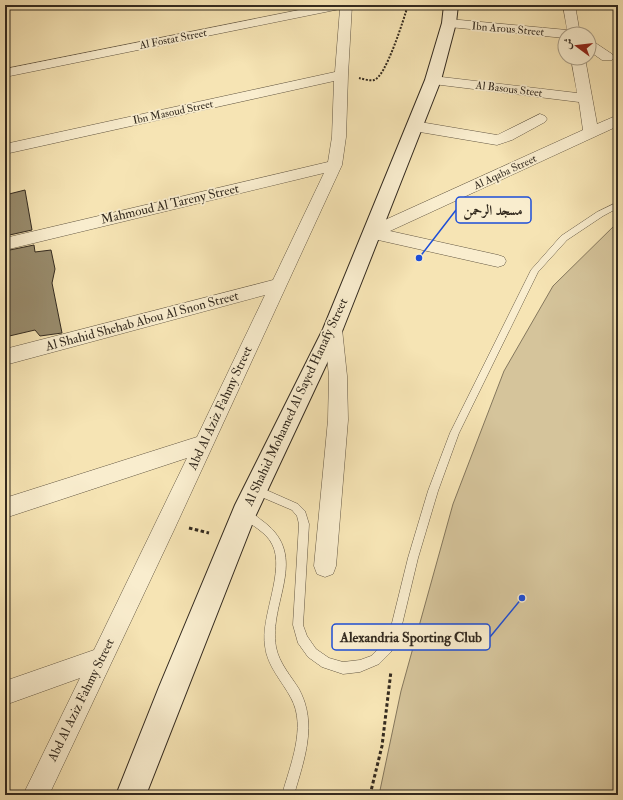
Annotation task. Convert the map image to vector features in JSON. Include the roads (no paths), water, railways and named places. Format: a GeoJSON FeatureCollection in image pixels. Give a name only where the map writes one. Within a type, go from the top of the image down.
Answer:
{"type":"FeatureCollection","features":[{"type":"Feature","properties":{"kind":"street"},"geometry":{"type":"LineString","coordinates":[[5,6],[10,5]]}},
{"type":"Feature","properties":{"kind":"street","name":"Al Fostat Street"},"geometry":{"type":"LineString","coordinates":[[5,73],[342,5]]}},
{"type":"Feature","properties":{"kind":"street","name":"Abd Al Aziz Fahmy Street"},"geometry":{"type":"LineString","coordinates":[[36,795],[167,523],[335,165],[339,137],[341,75],[346,5]]}},
{"type":"Feature","properties":{"kind":"street"},"geometry":{"type":"LineString","coordinates":[[569,5],[573,26]]}},
{"type":"Feature","properties":{"kind":"street","name":"Ibn Arous Street"},"geometry":{"type":"LineString","coordinates":[[450,14],[557,32]]}},
{"type":"Feature","properties":{"kind":"street","name":"Al Shahid Mohamed Al Sayed Hanafy Street"},"geometry":{"type":"LineString","coordinates":[[131,795],[232,540],[333,329],[433,80],[450,14]]}},
{"type":"Feature","properties":{"kind":"street"},"geometry":{"type":"LineString","coordinates":[[597,51],[607,57]]}},
{"type":"Feature","properties":{"kind":"street"},"geometry":{"type":"LineString","coordinates":[[579,66],[591,132]]}},
{"type":"Feature","properties":{"kind":"street","name":"Ibn Masoud Street"},"geometry":{"type":"LineString","coordinates":[[5,149],[341,75]]}},
{"type":"Feature","properties":{"kind":"street","name":"Al Basous Steet"},"geometry":{"type":"LineString","coordinates":[[433,80],[585,98]]}},
{"type":"Feature","properties":{"kind":"street"},"geometry":{"type":"LineString","coordinates":[[414,126],[497,140],[507,137],[540,119]]}},
{"type":"Feature","properties":{"kind":"street","name":"Al Aqaba Street"},"geometry":{"type":"LineString","coordinates":[[371,233],[618,120]]}},
{"type":"Feature","properties":{"kind":"street","name":"Mahmoud Al Tareny Street"},"geometry":{"type":"LineString","coordinates":[[5,244],[335,165]]}},
{"type":"Feature","properties":{"kind":"street"},"geometry":{"type":"LineString","coordinates":[[371,233],[498,261]]}},
{"type":"Feature","properties":{"kind":"street","name":"Al Shahid Shehab Abou Al Snon Street"},"geometry":{"type":"LineString","coordinates":[[5,357],[278,285]]}},
{"type":"Feature","properties":{"kind":"street"},"geometry":{"type":"LineString","coordinates":[[325,566],[338,420],[338,376],[333,329]]}},
{"type":"Feature","properties":{"kind":"street"},"geometry":{"type":"LineString","coordinates":[[5,508],[203,444]]}},
{"type":"Feature","properties":{"kind":"street"},"geometry":{"type":"LineString","coordinates":[[5,693],[101,659]]}},
{"type":"Feature","properties":{"kind":"lane"},"geometry":{"type":"LineString","coordinates":[[255,490],[294,507],[301,514],[304,524],[298,625],[302,639],[312,653],[326,663],[332,665],[343,668],[360,666],[375,660],[387,648],[395,633],[413,558],[433,491],[455,433],[536,270],[564,238],[600,214],[618,205]]}},
{"type":"Feature","properties":{"kind":"lane"},"geometry":{"type":"LineString","coordinates":[[244,513],[272,535],[277,542],[281,553],[281,566],[271,629],[270,645],[273,659],[298,700],[303,717],[303,736],[288,795]]}},
{"type":"Feature","properties":{"kind":"place","name":"مسجد الرحمن"},"geometry":{"type":"Point","coordinates":[419,258]}},
{"type":"Feature","properties":{"kind":"place","name":"Alexandria Sporting Club"},"geometry":{"type":"Point","coordinates":[522,598]}}]}
